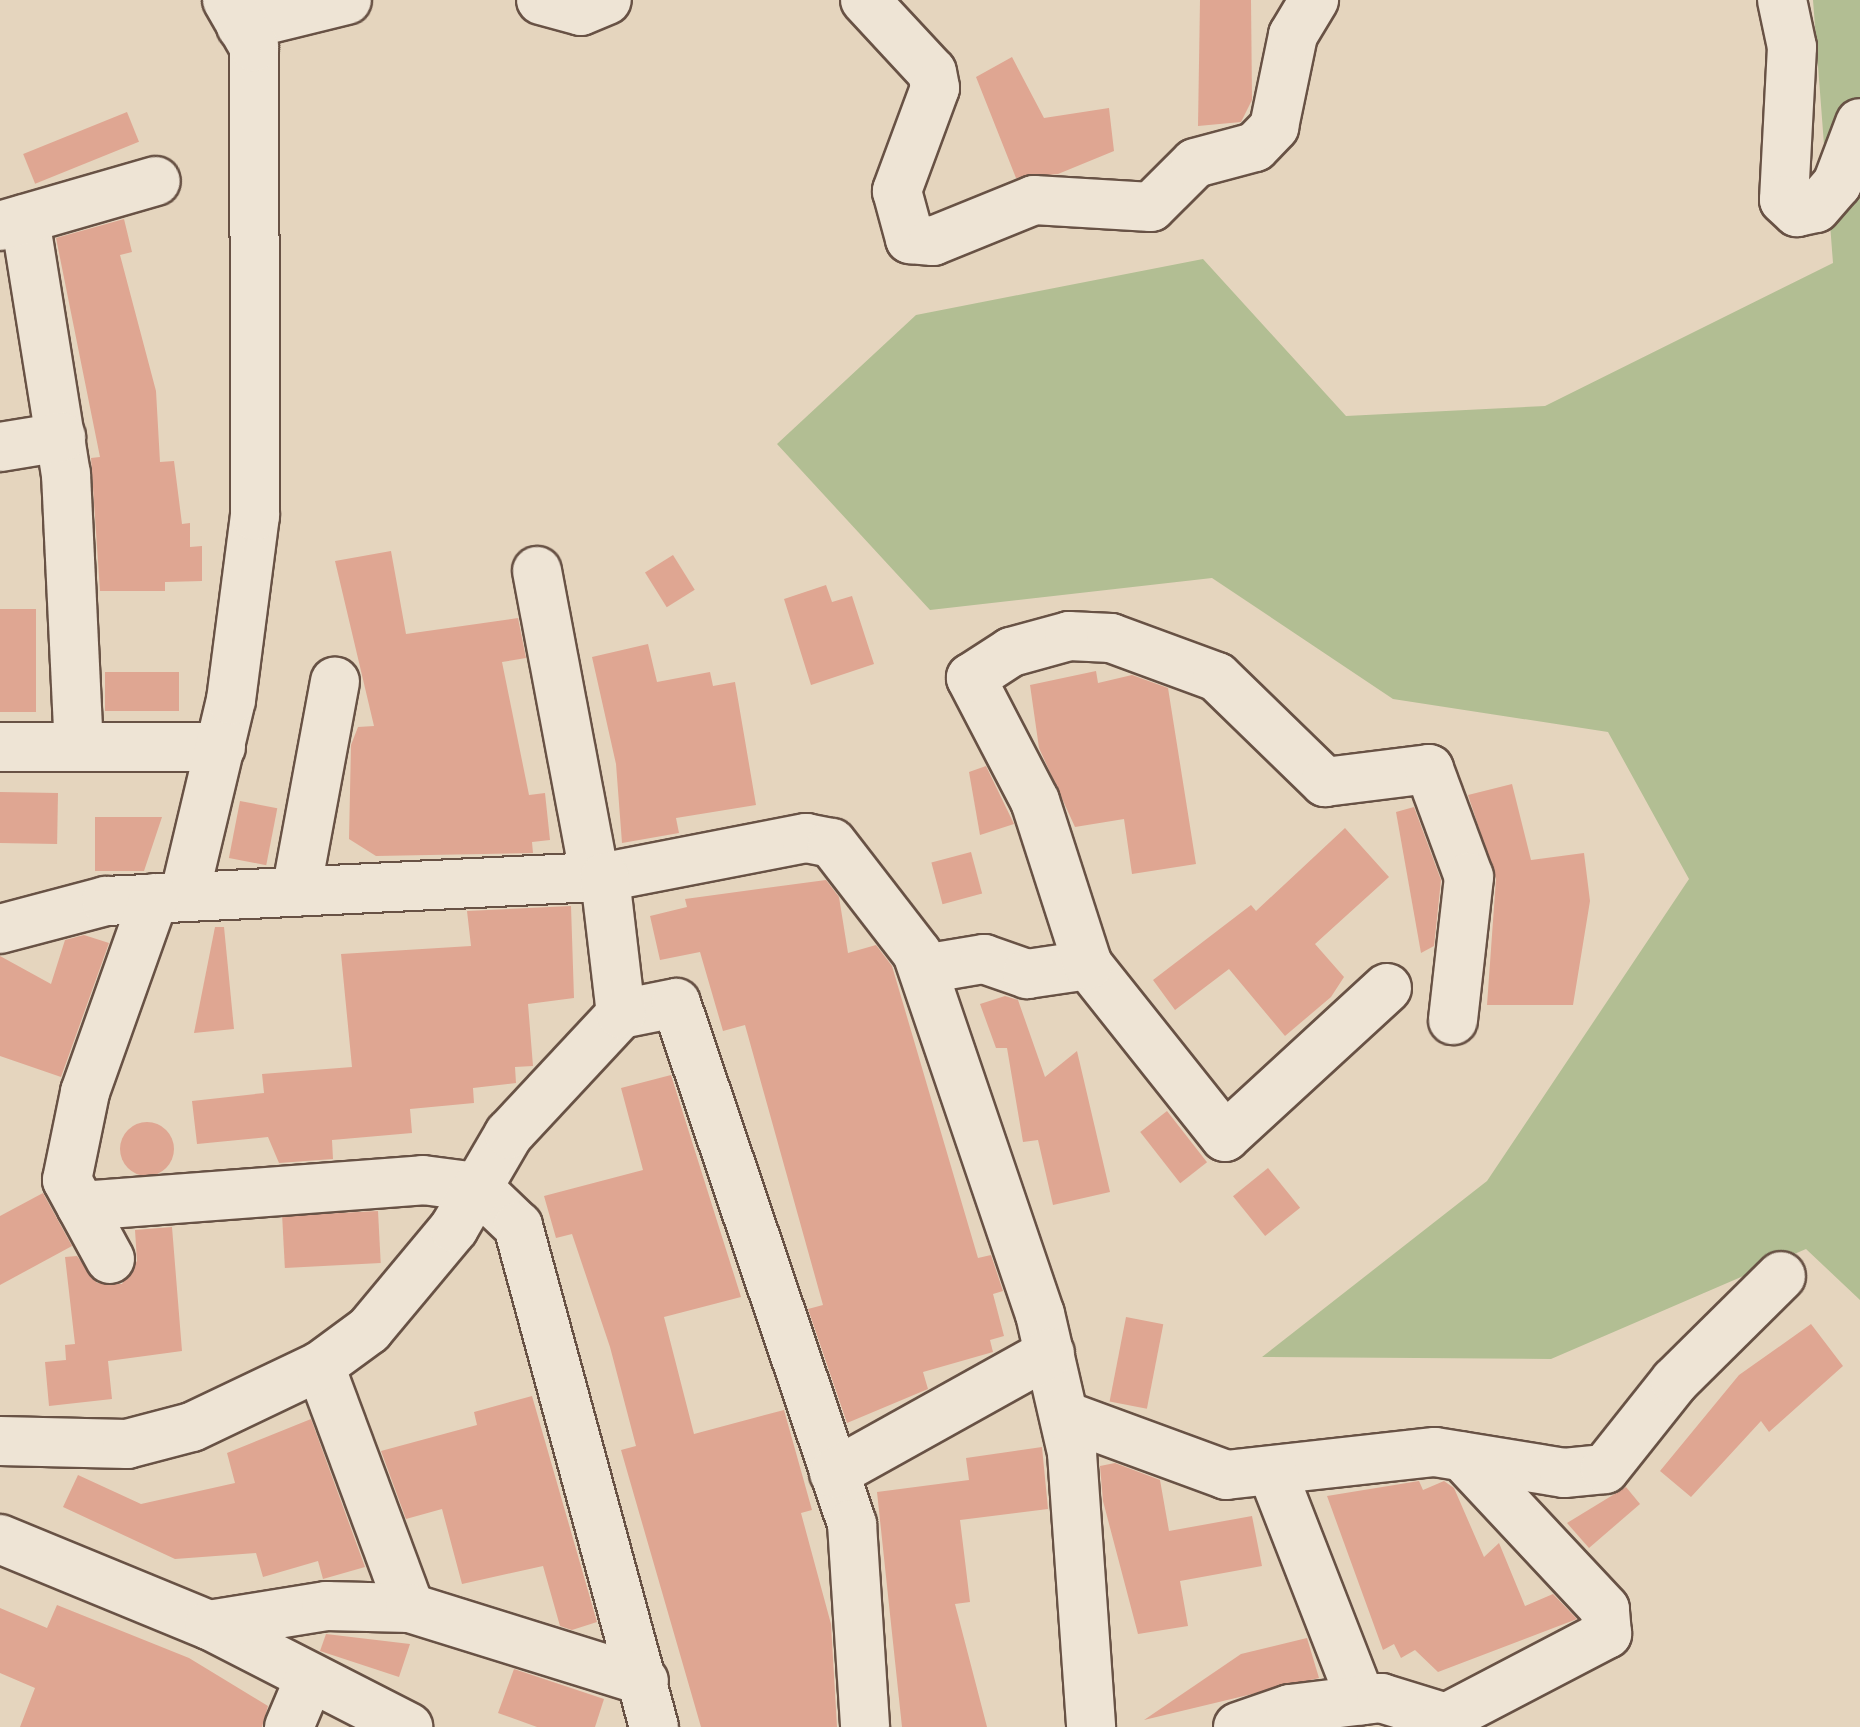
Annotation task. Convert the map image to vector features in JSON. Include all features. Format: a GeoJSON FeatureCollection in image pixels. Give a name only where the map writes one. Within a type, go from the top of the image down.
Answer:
{"type":"FeatureCollection","features":[{"type":"Feature","properties":{"kind":"street"},"geometry":{"type":"LineString","coordinates":[[110,1259],[67,1180],[85,1092],[168,898],[222,748],[255,516],[258,382],[254,47],[234,13],[346,0]]}},
{"type":"Feature","properties":{"kind":"street"},"geometry":{"type":"LineString","coordinates":[[541,0],[580,12],[607,0]]}},
{"type":"Feature","properties":{"kind":"street"},"geometry":{"type":"LineString","coordinates":[[865,0],[932,72],[935,88],[897,191],[910,239],[933,240],[1034,200],[1151,208],[1195,163],[1255,147],[1274,127],[1293,36],[1314,0]]}},
{"type":"Feature","properties":{"kind":"street"},"geometry":{"type":"LineString","coordinates":[[1782,0],[1792,47],[1782,170],[1784,200],[1797,212],[1816,208],[1837,184],[1860,123]]}},
{"type":"Feature","properties":{"kind":"street"},"geometry":{"type":"LineString","coordinates":[[78,748],[61,437],[12,222],[156,181]]}},
{"type":"Feature","properties":{"kind":"street"},"geometry":{"type":"LineString","coordinates":[[0,447],[61,437]]}},
{"type":"Feature","properties":{"kind":"street"},"geometry":{"type":"LineString","coordinates":[[536,572],[600,877],[621,1014]]}},
{"type":"Feature","properties":{"kind":"street"},"geometry":{"type":"LineString","coordinates":[[1387,988],[1225,1136],[1088,965],[1023,772],[971,678],[1011,652],[1070,636],[1111,638],[1217,677],[1324,782],[1429,770],[1469,877],[1453,1020]]}},
{"type":"Feature","properties":{"kind":"street"},"geometry":{"type":"LineString","coordinates":[[296,892],[335,682]]}},
{"type":"Feature","properties":{"kind":"street"},"geometry":{"type":"LineString","coordinates":[[0,747],[222,748]]}},
{"type":"Feature","properties":{"kind":"street"},"geometry":{"type":"LineString","coordinates":[[0,929],[64,905],[600,877],[806,838],[832,843],[924,969],[1050,1353],[1066,1416],[1091,1727]]}},
{"type":"Feature","properties":{"kind":"street"},"geometry":{"type":"LineString","coordinates":[[924,969],[984,959],[1027,974],[1088,965]]}},
{"type":"Feature","properties":{"kind":"street"},"geometry":{"type":"LineString","coordinates":[[0,1440],[127,1444],[192,1427],[320,1366],[369,1330],[478,1186],[508,1134],[621,1014],[676,1003],[852,1524],[865,1727]]}},
{"type":"Feature","properties":{"kind":"street"},"geometry":{"type":"LineString","coordinates":[[81,1206],[423,1180],[478,1186],[518,1226],[654,1727]]}},
{"type":"Feature","properties":{"kind":"street"},"geometry":{"type":"LineString","coordinates":[[1066,1416],[1188,1468],[1273,1474],[1377,1454],[1462,1456],[1564,1473],[1605,1469],[1675,1380],[1781,1276]]}},
{"type":"Feature","properties":{"kind":"street"},"geometry":{"type":"LineString","coordinates":[[834,1473],[1050,1353]]}},
{"type":"Feature","properties":{"kind":"street"},"geometry":{"type":"LineString","coordinates":[[320,1366],[410,1608]]}},
{"type":"Feature","properties":{"kind":"street"},"geometry":{"type":"LineString","coordinates":[[1238,1727],[1361,1700],[1446,1718],[1606,1634],[1605,1609],[1462,1456]]}},
{"type":"Feature","properties":{"kind":"street"},"geometry":{"type":"LineString","coordinates":[[1273,1474],[1361,1700]]}},
{"type":"Feature","properties":{"kind":"street"},"geometry":{"type":"LineString","coordinates":[[0,1539],[210,1626],[308,1682],[408,1727]]}},
{"type":"Feature","properties":{"kind":"street"},"geometry":{"type":"LineString","coordinates":[[210,1626],[326,1606],[410,1608],[644,1681]]}},
{"type":"Feature","properties":{"kind":"street"},"geometry":{"type":"LineString","coordinates":[[289,1727],[308,1682]]}},
{"type":"Feature","properties":{"kind":"green space"},"geometry":{"type":"Polygon","coordinates":[[[1813,0],[1860,0],[1860,1300],[1806,1249],[1551,1359],[1262,1357],[1487,1181],[1689,879],[1608,732],[1393,699],[1212,578],[930,610],[777,444],[916,315],[1203,259],[1346,416],[1545,406],[1833,263],[1813,0]]]}},
{"type":"Feature","properties":{"kind":"building"},"geometry":{"type":"Polygon","coordinates":[[[1200,0],[1251,0],[1252,100],[1241,122],[1198,126],[1200,0]]]}},
{"type":"Feature","properties":{"kind":"building"},"geometry":{"type":"Polygon","coordinates":[[[1012,57],[1044,118],[1109,108],[1114,151],[1058,174],[1016,178],[976,77],[1012,57]]]}},
{"type":"Feature","properties":{"kind":"building"},"geometry":{"type":"Polygon","coordinates":[[[127,112],[139,142],[35,184],[23,154],[127,112]]]}},
{"type":"Feature","properties":{"kind":"building"},"geometry":{"type":"Polygon","coordinates":[[[124,219],[132,252],[120,255],[156,391],[160,462],[174,461],[182,524],[190,523],[190,547],[202,546],[202,581],[165,582],[165,591],[100,591],[91,458],[100,457],[56,238],[124,219]]]}},
{"type":"Feature","properties":{"kind":"building"},"geometry":{"type":"Polygon","coordinates":[[[391,551],[406,634],[518,618],[526,658],[502,662],[529,795],[545,793],[550,840],[532,842],[533,853],[376,856],[349,839],[351,745],[358,727],[374,726],[335,561],[391,551]]]}},
{"type":"Feature","properties":{"kind":"building"},"geometry":{"type":"Polygon","coordinates":[[[673,555],[695,590],[667,607],[645,572],[673,555]]]}},
{"type":"Feature","properties":{"kind":"building"},"geometry":{"type":"Polygon","coordinates":[[[826,585],[832,602],[852,596],[874,664],[811,685],[784,599],[826,585]]]}},
{"type":"Feature","properties":{"kind":"building"},"geometry":{"type":"Polygon","coordinates":[[[0,609],[36,609],[36,712],[0,712],[0,609]]]}},
{"type":"Feature","properties":{"kind":"building"},"geometry":{"type":"Polygon","coordinates":[[[648,644],[657,682],[710,672],[713,686],[735,682],[756,805],[676,818],[679,833],[622,843],[616,764],[592,657],[648,644]]]}},
{"type":"Feature","properties":{"kind":"building"},"geometry":{"type":"Polygon","coordinates":[[[1096,671],[1098,683],[1132,675],[1168,688],[1196,864],[1132,874],[1124,819],[1075,827],[1039,748],[1030,685],[1096,671]]]}},
{"type":"Feature","properties":{"kind":"building"},"geometry":{"type":"Polygon","coordinates":[[[105,672],[179,672],[179,711],[105,711],[105,672]]]}},
{"type":"Feature","properties":{"kind":"building"},"geometry":{"type":"Polygon","coordinates":[[[986,766],[1014,824],[980,835],[969,772],[986,766]]]}},
{"type":"Feature","properties":{"kind":"building"},"geometry":{"type":"Polygon","coordinates":[[[1512,784],[1531,860],[1584,853],[1590,901],[1573,1005],[1487,1005],[1496,879],[1468,795],[1512,784]]]}},
{"type":"Feature","properties":{"kind":"building"},"geometry":{"type":"Polygon","coordinates":[[[0,792],[58,793],[57,844],[0,843],[0,792]]]}},
{"type":"Feature","properties":{"kind":"building"},"geometry":{"type":"Polygon","coordinates":[[[240,801],[277,808],[266,865],[229,858],[240,801]]]}},
{"type":"Feature","properties":{"kind":"building"},"geometry":{"type":"Polygon","coordinates":[[[1414,807],[1441,880],[1434,946],[1421,953],[1396,812],[1414,807]]]}},
{"type":"Feature","properties":{"kind":"building"},"geometry":{"type":"Polygon","coordinates":[[[95,817],[162,817],[144,871],[95,871],[95,817]]]}},
{"type":"Feature","properties":{"kind":"building"},"geometry":{"type":"Polygon","coordinates":[[[1345,828],[1389,877],[1315,944],[1344,977],[1331,997],[1285,1036],[1229,969],[1175,1010],[1153,980],[1251,905],[1256,911],[1345,828]]]}},
{"type":"Feature","properties":{"kind":"building"},"geometry":{"type":"Polygon","coordinates":[[[971,852],[982,894],[943,904],[931,863],[971,852]]]}},
{"type":"Feature","properties":{"kind":"building"},"geometry":{"type":"Polygon","coordinates":[[[826,880],[839,897],[848,953],[876,945],[892,966],[978,1258],[991,1255],[1003,1291],[993,1294],[1004,1336],[990,1340],[993,1352],[923,1372],[928,1389],[847,1423],[808,1309],[823,1305],[745,1025],[723,1031],[700,952],[660,960],[650,916],[687,907],[685,899],[826,880]]]}},
{"type":"Feature","properties":{"kind":"building"},"geometry":{"type":"Polygon","coordinates":[[[571,906],[574,998],[528,1004],[533,1066],[515,1067],[516,1083],[473,1088],[474,1103],[410,1109],[412,1133],[332,1140],[333,1159],[279,1163],[268,1137],[197,1144],[192,1101],[264,1093],[262,1074],[352,1067],[341,954],[471,946],[467,911],[571,906]]]}},
{"type":"Feature","properties":{"kind":"building"},"geometry":{"type":"Polygon","coordinates":[[[215,927],[224,927],[234,1029],[194,1033],[215,927]]]}},
{"type":"Feature","properties":{"kind":"building"},"geometry":{"type":"Polygon","coordinates":[[[84,935],[109,943],[61,1077],[0,1056],[0,956],[51,984],[65,940],[84,935]]]}},
{"type":"Feature","properties":{"kind":"building"},"geometry":{"type":"Polygon","coordinates":[[[1005,996],[1018,1000],[1045,1077],[1077,1051],[1110,1192],[1053,1205],[1038,1140],[1023,1142],[1007,1048],[996,1048],[980,1004],[1005,996]]]}},
{"type":"Feature","properties":{"kind":"building"},"geometry":{"type":"Polygon","coordinates":[[[671,1075],[741,1297],[664,1317],[694,1434],[784,1410],[812,1510],[801,1513],[831,1624],[837,1727],[701,1727],[621,1450],[636,1446],[610,1347],[572,1234],[556,1238],[544,1196],[643,1170],[621,1088],[671,1075]]]}},
{"type":"Feature","properties":{"kind":"building"},"geometry":{"type":"Polygon","coordinates":[[[1167,1111],[1207,1162],[1180,1183],[1140,1132],[1167,1111]]]}},
{"type":"Feature","properties":{"kind":"building"},"geometry":{"type":"Polygon","coordinates":[[[147,1122],[166,1130],[174,1149],[166,1168],[147,1176],[128,1168],[120,1149],[128,1130],[147,1122]]]}},
{"type":"Feature","properties":{"kind":"building"},"geometry":{"type":"Polygon","coordinates":[[[1268,1168],[1300,1208],[1265,1236],[1233,1196],[1268,1168]]]}},
{"type":"Feature","properties":{"kind":"building"},"geometry":{"type":"Polygon","coordinates":[[[43,1193],[72,1246],[0,1285],[0,1216],[43,1193]]]}},
{"type":"Feature","properties":{"kind":"building"},"geometry":{"type":"Polygon","coordinates":[[[378,1211],[381,1263],[285,1268],[282,1216],[378,1211]]]}},
{"type":"Feature","properties":{"kind":"building"},"geometry":{"type":"Polygon","coordinates":[[[172,1227],[182,1351],[108,1361],[112,1399],[49,1406],[45,1362],[66,1360],[65,1345],[75,1344],[65,1257],[77,1256],[97,1283],[122,1284],[137,1261],[135,1230],[172,1227]]]}},
{"type":"Feature","properties":{"kind":"building"},"geometry":{"type":"Polygon","coordinates":[[[1126,1317],[1163,1324],[1147,1409],[1110,1401],[1126,1317]]]}},
{"type":"Feature","properties":{"kind":"building"},"geometry":{"type":"Polygon","coordinates":[[[1811,1324],[1843,1366],[1769,1432],[1761,1421],[1691,1497],[1660,1471],[1739,1375],[1811,1324]]]}},
{"type":"Feature","properties":{"kind":"building"},"geometry":{"type":"Polygon","coordinates":[[[532,1396],[597,1622],[572,1630],[560,1626],[543,1566],[462,1584],[442,1509],[406,1519],[381,1451],[477,1425],[474,1412],[532,1396]]]}},
{"type":"Feature","properties":{"kind":"building"},"geometry":{"type":"Polygon","coordinates":[[[311,1419],[365,1567],[323,1579],[318,1561],[263,1577],[256,1553],[175,1559],[63,1507],[78,1475],[141,1504],[235,1483],[227,1453],[311,1419]]]}},
{"type":"Feature","properties":{"kind":"building"},"geometry":{"type":"Polygon","coordinates":[[[1042,1447],[1048,1509],[960,1520],[970,1602],[955,1604],[987,1727],[902,1727],[877,1492],[969,1480],[966,1458],[1042,1447]]]}},
{"type":"Feature","properties":{"kind":"building"},"geometry":{"type":"Polygon","coordinates":[[[1115,1463],[1160,1480],[1169,1531],[1252,1516],[1262,1566],[1180,1581],[1188,1626],[1138,1634],[1103,1501],[1100,1466],[1115,1463]]]}},
{"type":"Feature","properties":{"kind":"building"},"geometry":{"type":"Polygon","coordinates":[[[1419,1481],[1423,1490],[1444,1481],[1454,1488],[1484,1557],[1499,1543],[1525,1606],[1553,1594],[1577,1619],[1438,1672],[1415,1650],[1401,1658],[1394,1644],[1383,1650],[1327,1496],[1419,1481]]]}},
{"type":"Feature","properties":{"kind":"building"},"geometry":{"type":"Polygon","coordinates":[[[1626,1487],[1640,1504],[1589,1548],[1567,1523],[1626,1487]]]}},
{"type":"Feature","properties":{"kind":"building"},"geometry":{"type":"Polygon","coordinates":[[[57,1605],[189,1658],[268,1706],[262,1727],[20,1727],[35,1688],[0,1673],[0,1608],[47,1628],[57,1605]]]}},
{"type":"Feature","properties":{"kind":"building"},"geometry":{"type":"Polygon","coordinates":[[[326,1634],[410,1644],[399,1677],[320,1651],[326,1634]]]}},
{"type":"Feature","properties":{"kind":"building"},"geometry":{"type":"Polygon","coordinates":[[[1307,1638],[1319,1678],[1144,1720],[1241,1654],[1307,1638]]]}},
{"type":"Feature","properties":{"kind":"building"},"geometry":{"type":"Polygon","coordinates":[[[514,1669],[604,1699],[595,1727],[537,1727],[498,1713],[514,1669]]]}}]}
